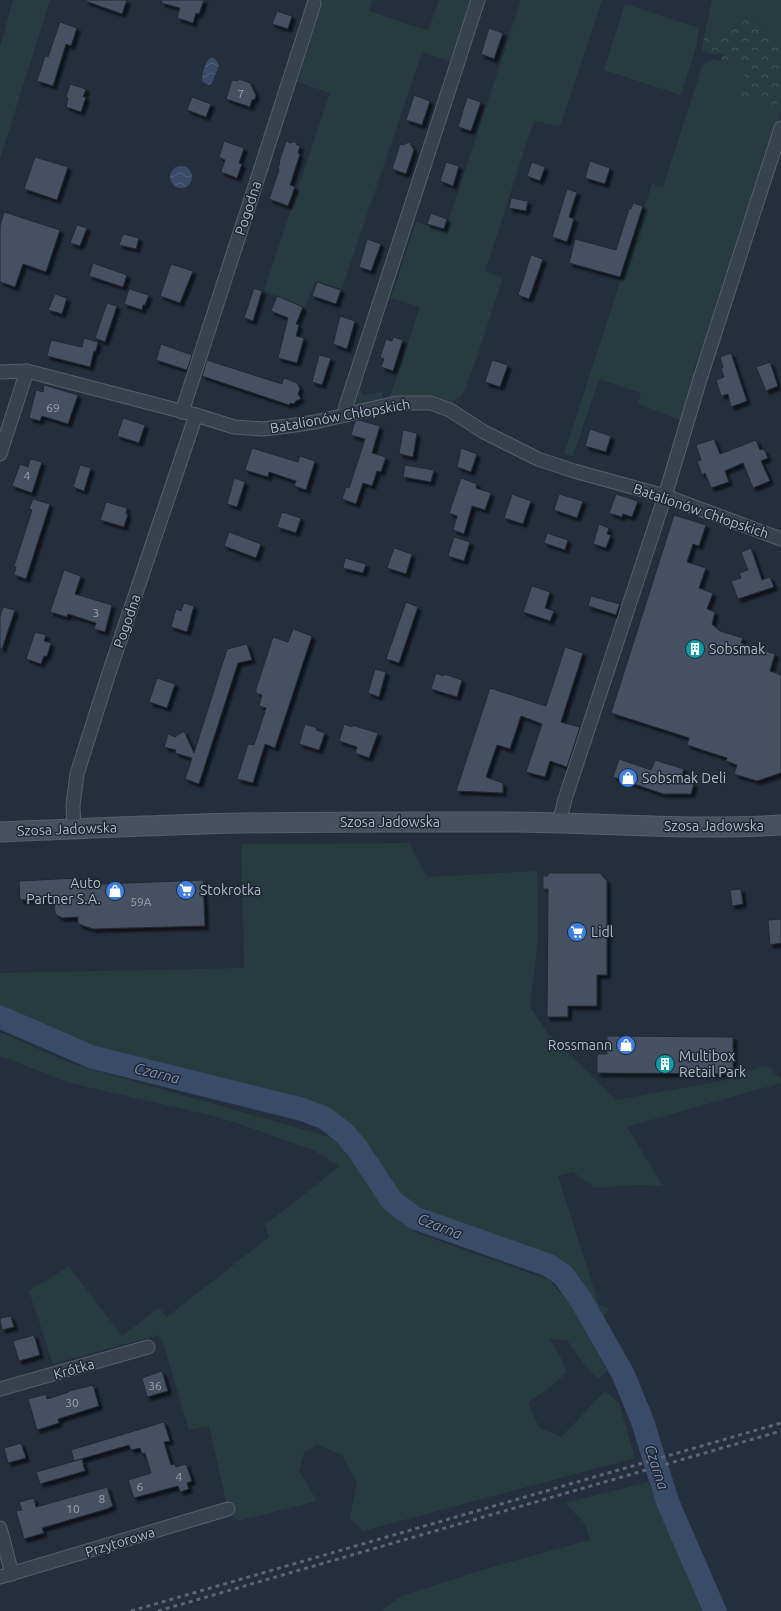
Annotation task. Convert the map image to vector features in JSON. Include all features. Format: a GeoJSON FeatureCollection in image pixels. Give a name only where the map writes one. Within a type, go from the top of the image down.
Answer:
{"type":"FeatureCollection","features":[{"type":"Feature","properties":{"kind":"main road","name":"Szosa Jadowska"},"geometry":{"type":"LineString","coordinates":[[0,832],[204,824],[352,822],[559,823],[616,826],[781,825]]}},
{"type":"Feature","properties":{"kind":"street"},"geometry":{"type":"LineString","coordinates":[[346,415],[346,406],[478,0]]}},
{"type":"Feature","properties":{"kind":"street","name":"Pogodna"},"geometry":{"type":"LineString","coordinates":[[182,412],[314,4]]}},
{"type":"Feature","properties":{"kind":"street"},"geometry":{"type":"LineString","coordinates":[[559,823],[565,799],[665,496],[700,379],[781,128]]}},
{"type":"Feature","properties":{"kind":"street"},"geometry":{"type":"LineString","coordinates":[[0,454],[27,371]]}},
{"type":"Feature","properties":{"kind":"street","name":"Batalionów Chłopskich"},"geometry":{"type":"LineString","coordinates":[[0,372],[27,371],[196,415],[234,427],[263,429],[315,422],[396,403],[420,402],[440,406],[454,412],[484,432],[538,459],[574,471],[665,496],[781,539]]}},
{"type":"Feature","properties":{"kind":"street","name":"Pogodna"},"geometry":{"type":"LineString","coordinates":[[74,829],[73,805],[77,774],[108,676],[196,415]]}},
{"type":"Feature","properties":{"kind":"street","name":"Krótka"},"geometry":{"type":"LineString","coordinates":[[0,1389],[148,1347]]}},
{"type":"Feature","properties":{"kind":"street","name":"Przytorowa"},"geometry":{"type":"LineString","coordinates":[[0,1528],[6,1576],[228,1510]]}},
{"type":"Feature","properties":{"kind":"green space"},"geometry":{"type":"Polygon","coordinates":[[[13,0],[50,0],[0,159],[0,47],[13,0]]]}},
{"type":"Feature","properties":{"kind":"green space"},"geometry":{"type":"Polygon","coordinates":[[[305,0],[372,0],[369,11],[428,31],[439,0],[473,0],[452,62],[422,52],[342,289],[315,281],[305,308],[264,291],[330,93],[295,81],[320,5],[305,0]]]}},
{"type":"Feature","properties":{"kind":"green space"},"geometry":{"type":"Polygon","coordinates":[[[521,0],[602,0],[560,126],[534,121],[485,271],[503,278],[477,357],[462,396],[452,403],[433,397],[390,397],[420,307],[391,298],[416,222],[445,231],[521,0]]]}},
{"type":"Feature","properties":{"kind":"green space"},"geometry":{"type":"Polygon","coordinates":[[[712,0],[781,0],[781,35],[766,30],[755,19],[751,18],[744,19],[736,27],[729,31],[717,33],[705,32],[712,0]]]}},
{"type":"Feature","properties":{"kind":"green space"},"geometry":{"type":"Polygon","coordinates":[[[625,4],[699,28],[696,47],[681,95],[604,70],[625,4]]]}},
{"type":"Feature","properties":{"kind":"green space"},"geometry":{"type":"Polygon","coordinates":[[[748,18],[755,19],[769,32],[781,35],[781,106],[765,104],[738,96],[746,69],[721,61],[723,54],[710,54],[702,50],[705,32],[717,33],[729,31],[748,18]]]}},
{"type":"Feature","properties":{"kind":"green space"},"geometry":{"type":"Polygon","coordinates":[[[714,59],[746,69],[752,100],[765,104],[781,106],[781,112],[701,355],[695,366],[694,378],[683,421],[638,404],[641,393],[599,379],[573,456],[564,454],[652,184],[663,187],[702,66],[714,59]]]}},
{"type":"Feature","properties":{"kind":"green space"},"geometry":{"type":"Polygon","coordinates":[[[360,381],[363,381],[359,390],[363,395],[383,392],[382,400],[364,405],[356,404],[354,399],[360,381]]]}},
{"type":"Feature","properties":{"kind":"green space"},"geometry":{"type":"Polygon","coordinates":[[[409,843],[427,877],[537,871],[537,948],[530,1007],[547,1032],[616,1100],[721,1081],[766,1065],[781,1079],[781,1083],[627,1127],[663,1186],[637,1185],[595,1188],[573,1172],[558,1176],[599,1305],[610,1308],[599,1322],[568,1272],[555,1260],[419,1212],[400,1198],[368,1147],[350,1129],[329,1113],[303,1103],[94,1051],[0,1010],[0,973],[244,968],[241,844],[409,843]]]}},
{"type":"Feature","properties":{"kind":"green space"},"geometry":{"type":"Polygon","coordinates":[[[0,1032],[73,1064],[330,1137],[354,1156],[395,1215],[417,1233],[549,1280],[571,1305],[607,1371],[599,1379],[585,1366],[567,1340],[549,1339],[560,1356],[567,1372],[551,1387],[528,1402],[539,1427],[561,1437],[605,1391],[619,1403],[635,1458],[363,1531],[350,1518],[357,1483],[342,1455],[317,1445],[304,1452],[299,1471],[317,1501],[238,1521],[228,1510],[209,1426],[189,1430],[163,1343],[158,1335],[53,1364],[29,1291],[69,1266],[122,1336],[159,1308],[167,1317],[269,1237],[265,1225],[340,1166],[313,1150],[243,1125],[214,1116],[70,1083],[0,1056],[0,1032]]]}},
{"type":"Feature","properties":{"kind":"green space"},"geometry":{"type":"Polygon","coordinates":[[[648,1482],[702,1611],[381,1611],[401,1596],[492,1567],[590,1540],[585,1524],[565,1503],[648,1482]]]}},
{"type":"Feature","properties":{"kind":"water"},"geometry":{"type":"Polygon","coordinates":[[[211,57],[215,59],[219,65],[212,83],[209,85],[203,82],[202,76],[205,65],[211,57]]]}},
{"type":"Feature","properties":{"kind":"water"},"geometry":{"type":"Polygon","coordinates":[[[181,166],[189,169],[192,177],[189,185],[181,188],[173,185],[170,177],[173,169],[181,166]]]}},
{"type":"Feature","properties":{"kind":"building"},"geometry":{"type":"Polygon","coordinates":[[[127,0],[122,14],[85,1],[127,0]]]}},
{"type":"Feature","properties":{"kind":"building"},"geometry":{"type":"Polygon","coordinates":[[[162,0],[204,0],[199,14],[196,13],[193,23],[177,18],[180,8],[161,3],[162,0]]]}},
{"type":"Feature","properties":{"kind":"building"},"geometry":{"type":"Polygon","coordinates":[[[277,11],[292,16],[288,29],[272,24],[277,11]]]}},
{"type":"Feature","properties":{"kind":"building"},"geometry":{"type":"Polygon","coordinates":[[[60,22],[77,28],[71,46],[66,44],[53,86],[37,81],[45,56],[48,57],[60,22]]]}},
{"type":"Feature","properties":{"kind":"building"},"geometry":{"type":"Polygon","coordinates":[[[489,28],[503,33],[494,59],[481,54],[489,28]]]}},
{"type":"Feature","properties":{"kind":"building"},"geometry":{"type":"Polygon","coordinates":[[[239,79],[250,83],[256,95],[255,99],[252,100],[250,107],[226,99],[232,80],[238,81],[239,79]]]}},
{"type":"Feature","properties":{"kind":"building"},"geometry":{"type":"Polygon","coordinates":[[[70,84],[86,89],[83,97],[86,97],[81,112],[66,107],[68,98],[66,97],[70,84]]]}},
{"type":"Feature","properties":{"kind":"building"},"geometry":{"type":"Polygon","coordinates":[[[414,95],[430,101],[422,125],[406,120],[414,95]]]}},
{"type":"Feature","properties":{"kind":"building"},"geometry":{"type":"Polygon","coordinates":[[[192,97],[211,104],[206,117],[187,110],[192,97]]]}},
{"type":"Feature","properties":{"kind":"building"},"geometry":{"type":"Polygon","coordinates":[[[467,97],[481,102],[471,131],[458,127],[467,97]]]}},
{"type":"Feature","properties":{"kind":"building"},"geometry":{"type":"Polygon","coordinates":[[[224,141],[244,148],[239,163],[242,164],[237,178],[221,172],[225,160],[219,157],[224,141]]]}},
{"type":"Feature","properties":{"kind":"building"},"geometry":{"type":"Polygon","coordinates":[[[286,141],[291,143],[295,141],[297,145],[300,146],[298,153],[300,154],[290,185],[295,187],[288,206],[269,199],[279,170],[279,162],[286,141]]]}},
{"type":"Feature","properties":{"kind":"building"},"geometry":{"type":"Polygon","coordinates":[[[409,142],[414,150],[406,174],[392,169],[400,144],[403,145],[409,142]]]}},
{"type":"Feature","properties":{"kind":"building"},"geometry":{"type":"Polygon","coordinates":[[[35,157],[68,167],[57,200],[24,189],[35,157]]]}},
{"type":"Feature","properties":{"kind":"building"},"geometry":{"type":"Polygon","coordinates":[[[590,161],[610,168],[605,184],[585,178],[590,161]]]}},
{"type":"Feature","properties":{"kind":"building"},"geometry":{"type":"Polygon","coordinates":[[[446,162],[459,166],[453,186],[440,181],[446,162]]]}},
{"type":"Feature","properties":{"kind":"building"},"geometry":{"type":"Polygon","coordinates":[[[532,162],[545,167],[540,181],[527,176],[532,162]]]}},
{"type":"Feature","properties":{"kind":"building"},"geometry":{"type":"Polygon","coordinates":[[[567,189],[577,192],[569,217],[574,219],[567,242],[552,237],[567,189]]]}},
{"type":"Feature","properties":{"kind":"building"},"geometry":{"type":"Polygon","coordinates":[[[511,198],[528,201],[526,211],[509,208],[511,198]]]}},
{"type":"Feature","properties":{"kind":"building"},"geometry":{"type":"Polygon","coordinates":[[[633,203],[643,206],[620,277],[569,263],[575,239],[616,250],[629,209],[631,209],[633,203]]]}},
{"type":"Feature","properties":{"kind":"building"},"geometry":{"type":"Polygon","coordinates":[[[4,212],[60,230],[46,272],[23,264],[15,287],[0,282],[0,226],[4,212]]]}},
{"type":"Feature","properties":{"kind":"building"},"geometry":{"type":"Polygon","coordinates":[[[431,213],[447,219],[444,229],[427,224],[431,213]]]}},
{"type":"Feature","properties":{"kind":"building"},"geometry":{"type":"Polygon","coordinates":[[[77,225],[87,228],[80,246],[70,243],[77,225]]]}},
{"type":"Feature","properties":{"kind":"building"},"geometry":{"type":"Polygon","coordinates":[[[123,234],[139,238],[136,249],[119,245],[123,234]]]}},
{"type":"Feature","properties":{"kind":"building"},"geometry":{"type":"Polygon","coordinates":[[[367,239],[381,244],[371,271],[359,267],[367,239]]]}},
{"type":"Feature","properties":{"kind":"building"},"geometry":{"type":"Polygon","coordinates":[[[531,255],[543,259],[529,299],[518,295],[531,255]]]}},
{"type":"Feature","properties":{"kind":"building"},"geometry":{"type":"Polygon","coordinates":[[[93,263],[127,275],[123,287],[89,276],[93,263]]]}},
{"type":"Feature","properties":{"kind":"building"},"geometry":{"type":"Polygon","coordinates":[[[171,264],[193,271],[180,303],[160,296],[171,264]]]}},
{"type":"Feature","properties":{"kind":"building"},"geometry":{"type":"Polygon","coordinates":[[[317,282],[341,290],[336,304],[312,296],[317,282]]]}},
{"type":"Feature","properties":{"kind":"building"},"geometry":{"type":"Polygon","coordinates":[[[254,288],[262,291],[253,321],[244,318],[254,288]]]}},
{"type":"Feature","properties":{"kind":"building"},"geometry":{"type":"Polygon","coordinates":[[[129,289],[149,295],[145,305],[143,305],[142,310],[124,304],[129,289]]]}},
{"type":"Feature","properties":{"kind":"building"},"geometry":{"type":"Polygon","coordinates":[[[55,294],[67,298],[62,314],[48,310],[55,294]]]}},
{"type":"Feature","properties":{"kind":"building"},"geometry":{"type":"Polygon","coordinates":[[[277,296],[303,307],[296,324],[299,325],[296,336],[304,338],[297,363],[278,358],[288,318],[271,311],[277,296]]]}},
{"type":"Feature","properties":{"kind":"building"},"geometry":{"type":"Polygon","coordinates":[[[107,303],[117,306],[105,342],[95,338],[107,303]]]}},
{"type":"Feature","properties":{"kind":"building"},"geometry":{"type":"Polygon","coordinates":[[[340,316],[355,321],[347,349],[333,344],[340,316]]]}},
{"type":"Feature","properties":{"kind":"building"},"geometry":{"type":"Polygon","coordinates":[[[393,337],[403,340],[393,371],[381,367],[384,359],[380,357],[386,339],[392,341],[393,337]]]}},
{"type":"Feature","properties":{"kind":"building"},"geometry":{"type":"Polygon","coordinates":[[[84,338],[98,342],[90,367],[47,356],[51,340],[82,347],[84,338]]]}},
{"type":"Feature","properties":{"kind":"building"},"geometry":{"type":"Polygon","coordinates":[[[161,344],[192,355],[187,370],[156,360],[161,344]]]}},
{"type":"Feature","properties":{"kind":"building"},"geometry":{"type":"Polygon","coordinates":[[[731,353],[747,401],[731,407],[728,394],[721,396],[716,380],[724,377],[720,357],[731,353]]]}},
{"type":"Feature","properties":{"kind":"building"},"geometry":{"type":"Polygon","coordinates":[[[319,355],[331,358],[322,385],[312,382],[319,355]]]}},
{"type":"Feature","properties":{"kind":"building"},"geometry":{"type":"Polygon","coordinates":[[[207,360],[282,384],[284,378],[297,383],[300,389],[298,394],[301,399],[296,401],[294,404],[290,403],[289,405],[202,376],[207,360]]]}},
{"type":"Feature","properties":{"kind":"building"},"geometry":{"type":"Polygon","coordinates":[[[492,360],[508,365],[500,387],[485,382],[492,360]]]}},
{"type":"Feature","properties":{"kind":"building"},"geometry":{"type":"Polygon","coordinates":[[[770,362],[778,386],[766,391],[756,367],[770,362]]]}},
{"type":"Feature","properties":{"kind":"building"},"geometry":{"type":"Polygon","coordinates":[[[44,385],[78,395],[68,424],[42,416],[40,421],[29,418],[36,390],[43,392],[44,385]]]}},
{"type":"Feature","properties":{"kind":"building"},"geometry":{"type":"Polygon","coordinates":[[[123,418],[145,425],[139,443],[117,436],[123,418]]]}},
{"type":"Feature","properties":{"kind":"building"},"geometry":{"type":"Polygon","coordinates":[[[359,420],[380,426],[372,453],[386,457],[381,472],[377,471],[372,486],[363,483],[356,504],[342,499],[346,487],[349,488],[365,439],[351,435],[355,421],[359,420]]]}},
{"type":"Feature","properties":{"kind":"building"},"geometry":{"type":"Polygon","coordinates":[[[590,429],[611,436],[606,452],[585,446],[590,429]]]}},
{"type":"Feature","properties":{"kind":"building"},"geometry":{"type":"Polygon","coordinates":[[[403,430],[417,433],[413,457],[399,454],[403,430]]]}},
{"type":"Feature","properties":{"kind":"building"},"geometry":{"type":"Polygon","coordinates":[[[714,439],[720,454],[756,440],[760,450],[764,449],[768,458],[761,461],[770,481],[753,488],[743,463],[725,471],[729,482],[711,488],[705,473],[702,475],[697,461],[701,460],[696,445],[714,439]]]}},
{"type":"Feature","properties":{"kind":"building"},"geometry":{"type":"Polygon","coordinates":[[[252,448],[298,462],[300,456],[315,461],[306,490],[294,486],[296,481],[269,472],[268,477],[245,470],[252,448]]]}},
{"type":"Feature","properties":{"kind":"building"},"geometry":{"type":"Polygon","coordinates":[[[461,448],[477,454],[471,472],[457,467],[461,448]]]}},
{"type":"Feature","properties":{"kind":"building"},"geometry":{"type":"Polygon","coordinates":[[[30,459],[42,462],[32,493],[12,486],[20,464],[28,467],[30,459]]]}},
{"type":"Feature","properties":{"kind":"building"},"geometry":{"type":"Polygon","coordinates":[[[80,465],[91,468],[84,491],[73,487],[80,465]]]}},
{"type":"Feature","properties":{"kind":"building"},"geometry":{"type":"Polygon","coordinates":[[[405,465],[434,470],[431,482],[403,477],[405,465]]]}},
{"type":"Feature","properties":{"kind":"building"},"geometry":{"type":"Polygon","coordinates":[[[234,478],[245,482],[237,507],[227,504],[234,478]]]}},
{"type":"Feature","properties":{"kind":"building"},"geometry":{"type":"Polygon","coordinates":[[[461,478],[477,484],[476,488],[491,493],[485,510],[472,506],[464,534],[453,530],[457,516],[449,513],[461,478]]]}},
{"type":"Feature","properties":{"kind":"building"},"geometry":{"type":"Polygon","coordinates":[[[512,494],[531,501],[523,524],[504,518],[512,494]]]}},
{"type":"Feature","properties":{"kind":"building"},"geometry":{"type":"Polygon","coordinates":[[[559,494],[583,501],[577,518],[554,510],[559,494]]]}},
{"type":"Feature","properties":{"kind":"building"},"geometry":{"type":"Polygon","coordinates":[[[616,494],[638,501],[632,517],[623,514],[622,517],[609,513],[616,494]]]}},
{"type":"Feature","properties":{"kind":"building"},"geometry":{"type":"Polygon","coordinates":[[[33,499],[50,504],[26,579],[14,575],[16,567],[14,566],[32,510],[29,509],[33,499]]]}},
{"type":"Feature","properties":{"kind":"building"},"geometry":{"type":"Polygon","coordinates":[[[106,502],[127,508],[126,514],[128,514],[124,527],[100,520],[106,502]]]}},
{"type":"Feature","properties":{"kind":"building"},"geometry":{"type":"Polygon","coordinates":[[[282,512],[301,518],[296,533],[277,527],[282,512]]]}},
{"type":"Feature","properties":{"kind":"building","name":"Sobsmak"},"geometry":{"type":"Polygon","coordinates":[[[674,515],[706,525],[699,546],[693,544],[687,562],[706,568],[699,588],[713,593],[707,609],[715,612],[712,624],[720,631],[743,638],[741,643],[775,654],[770,671],[781,675],[781,773],[757,781],[734,774],[737,765],[726,761],[727,758],[687,745],[689,738],[611,713],[674,515]]]}},
{"type":"Feature","properties":{"kind":"building"},"geometry":{"type":"Polygon","coordinates":[[[599,524],[609,528],[607,534],[611,535],[606,548],[593,544],[599,524]]]}},
{"type":"Feature","properties":{"kind":"building"},"geometry":{"type":"Polygon","coordinates":[[[229,532],[261,544],[256,558],[224,546],[229,532]]]}},
{"type":"Feature","properties":{"kind":"building"},"geometry":{"type":"Polygon","coordinates":[[[547,533],[568,540],[565,550],[544,543],[547,533]]]}},
{"type":"Feature","properties":{"kind":"building"},"geometry":{"type":"Polygon","coordinates":[[[454,537],[470,542],[464,561],[448,556],[454,537]]]}},
{"type":"Feature","properties":{"kind":"building"},"geometry":{"type":"Polygon","coordinates":[[[394,548],[412,554],[406,574],[387,568],[394,548]]]}},
{"type":"Feature","properties":{"kind":"building"},"geometry":{"type":"Polygon","coordinates":[[[751,548],[762,580],[770,577],[774,587],[738,599],[731,581],[741,578],[739,573],[748,570],[741,552],[751,548]]]}},
{"type":"Feature","properties":{"kind":"building"},"geometry":{"type":"Polygon","coordinates":[[[345,558],[366,564],[363,573],[343,568],[345,558]]]}},
{"type":"Feature","properties":{"kind":"building"},"geometry":{"type":"Polygon","coordinates":[[[64,570],[81,576],[75,594],[112,605],[105,632],[94,629],[96,623],[68,614],[67,617],[50,612],[64,570]]]}},
{"type":"Feature","properties":{"kind":"building"},"geometry":{"type":"Polygon","coordinates":[[[532,586],[550,592],[545,608],[554,611],[550,621],[523,612],[532,586]]]}},
{"type":"Feature","properties":{"kind":"building"},"geometry":{"type":"Polygon","coordinates":[[[591,596],[620,604],[616,615],[588,606],[591,596]]]}},
{"type":"Feature","properties":{"kind":"building"},"geometry":{"type":"Polygon","coordinates":[[[406,602],[418,607],[399,663],[386,659],[406,602]]]}},
{"type":"Feature","properties":{"kind":"building"},"geometry":{"type":"Polygon","coordinates":[[[184,603],[194,606],[187,632],[171,627],[176,609],[181,611],[184,603]]]}},
{"type":"Feature","properties":{"kind":"building"},"geometry":{"type":"Polygon","coordinates":[[[3,607],[15,610],[2,649],[0,648],[0,617],[3,607]]]}},
{"type":"Feature","properties":{"kind":"building"},"geometry":{"type":"Polygon","coordinates":[[[293,629],[312,636],[275,748],[265,744],[253,783],[237,779],[248,744],[254,745],[266,708],[259,706],[262,695],[256,693],[256,689],[273,637],[288,642],[293,629]]]}},
{"type":"Feature","properties":{"kind":"building"},"geometry":{"type":"Polygon","coordinates":[[[35,632],[46,635],[44,641],[51,643],[47,656],[44,656],[41,664],[26,659],[35,632]]]}},
{"type":"Feature","properties":{"kind":"building"},"geometry":{"type":"Polygon","coordinates":[[[247,644],[252,660],[238,663],[199,784],[185,779],[192,758],[175,753],[176,750],[164,747],[168,734],[175,737],[184,731],[194,753],[227,649],[247,644]]]}},
{"type":"Feature","properties":{"kind":"building"},"geometry":{"type":"Polygon","coordinates":[[[565,647],[583,653],[561,722],[580,727],[567,767],[550,761],[545,777],[526,772],[542,724],[521,716],[510,749],[497,745],[486,777],[503,783],[503,793],[456,791],[490,688],[546,706],[565,647]]]}},
{"type":"Feature","properties":{"kind":"building"},"geometry":{"type":"Polygon","coordinates":[[[375,669],[386,672],[379,697],[368,693],[375,669]]]}},
{"type":"Feature","properties":{"kind":"building"},"geometry":{"type":"Polygon","coordinates":[[[436,673],[462,680],[457,697],[431,689],[436,673]]]}},
{"type":"Feature","properties":{"kind":"building"},"geometry":{"type":"Polygon","coordinates":[[[157,678],[175,684],[167,708],[149,702],[157,678]]]}},
{"type":"Feature","properties":{"kind":"building"},"geometry":{"type":"Polygon","coordinates":[[[305,724],[317,728],[316,730],[325,733],[319,750],[299,744],[305,724]]]}},
{"type":"Feature","properties":{"kind":"building"},"geometry":{"type":"Polygon","coordinates":[[[344,724],[378,733],[369,758],[355,753],[357,747],[339,741],[344,724]]]}},
{"type":"Feature","properties":{"kind":"building"},"geometry":{"type":"Polygon","coordinates":[[[619,759],[651,770],[655,760],[684,769],[681,780],[694,784],[691,794],[663,794],[613,777],[619,759]]]}},
{"type":"Feature","properties":{"kind":"building","name":"Lidl"},"geometry":{"type":"Polygon","coordinates":[[[548,873],[600,873],[607,881],[607,975],[597,975],[597,1006],[568,1006],[568,1017],[547,1017],[548,889],[543,889],[543,876],[548,876],[548,873]]]}},
{"type":"Feature","properties":{"kind":"building"},"geometry":{"type":"Polygon","coordinates":[[[77,878],[78,885],[203,880],[205,926],[93,929],[78,924],[78,917],[62,918],[55,914],[54,899],[20,900],[19,881],[77,878]]]}},
{"type":"Feature","properties":{"kind":"building"},"geometry":{"type":"Polygon","coordinates":[[[741,889],[743,904],[732,906],[730,890],[741,889]]]}},
{"type":"Feature","properties":{"kind":"building"},"geometry":{"type":"Polygon","coordinates":[[[781,919],[781,943],[770,945],[768,920],[781,919]]]}},
{"type":"Feature","properties":{"kind":"building","name":"Multibox Retail Park"},"geometry":{"type":"Polygon","coordinates":[[[607,1036],[733,1037],[733,1074],[597,1073],[597,1054],[607,1054],[607,1036]]]}},
{"type":"Feature","properties":{"kind":"building"},"geometry":{"type":"Polygon","coordinates":[[[11,1316],[14,1327],[2,1330],[0,1318],[11,1316]]]}},
{"type":"Feature","properties":{"kind":"building"},"geometry":{"type":"Polygon","coordinates":[[[34,1335],[40,1355],[19,1361],[13,1341],[34,1335]]]}},
{"type":"Feature","properties":{"kind":"building"},"geometry":{"type":"Polygon","coordinates":[[[162,1371],[168,1391],[147,1397],[142,1378],[162,1371]]]}},
{"type":"Feature","properties":{"kind":"building"},"geometry":{"type":"Polygon","coordinates":[[[93,1385],[99,1406],[58,1419],[59,1423],[37,1430],[28,1399],[46,1394],[47,1399],[69,1391],[93,1385]]]}},
{"type":"Feature","properties":{"kind":"building"},"geometry":{"type":"Polygon","coordinates":[[[164,1422],[170,1441],[164,1442],[171,1465],[175,1464],[176,1467],[186,1464],[192,1481],[187,1483],[189,1489],[180,1492],[178,1486],[134,1498],[128,1480],[151,1473],[145,1453],[142,1454],[140,1448],[131,1450],[129,1445],[74,1461],[71,1450],[164,1422]]]}},
{"type":"Feature","properties":{"kind":"building"},"geometry":{"type":"Polygon","coordinates":[[[21,1443],[26,1458],[8,1463],[4,1448],[21,1443]]]}},
{"type":"Feature","properties":{"kind":"building"},"geometry":{"type":"Polygon","coordinates":[[[82,1459],[85,1471],[40,1484],[36,1472],[82,1459]]]}},
{"type":"Feature","properties":{"kind":"building"},"geometry":{"type":"Polygon","coordinates":[[[107,1487],[113,1506],[42,1528],[44,1533],[24,1539],[16,1511],[22,1510],[19,1502],[34,1498],[36,1507],[107,1487]]]}},
{"type":"Feature","properties":{"kind":"waterway","name":"Czarna"},"geometry":{"type":"LineString","coordinates":[[0,1017],[92,1057],[301,1109],[325,1118],[344,1133],[357,1148],[392,1201],[415,1218],[548,1265],[563,1275],[581,1300],[623,1374],[642,1420],[668,1503],[715,1611]]}},
{"type":"Feature","properties":{"kind":"railway"},"geometry":{"type":"LineString","coordinates":[[131,1611],[781,1423]]}},
{"type":"Feature","properties":{"kind":"railway"},"geometry":{"type":"LineString","coordinates":[[158,1611],[781,1431]]}},
{"type":"Feature","properties":{"kind":"place","name":"Sobsmak"},"geometry":{"type":"Point","coordinates":[695,649]}},
{"type":"Feature","properties":{"kind":"place","name":"Sobsmak Deli"},"geometry":{"type":"Point","coordinates":[628,778]}},
{"type":"Feature","properties":{"kind":"place","name":"Stokrotka"},"geometry":{"type":"Point","coordinates":[186,890]}},
{"type":"Feature","properties":{"kind":"place","name":"Auto Partner S.A."},"geometry":{"type":"Point","coordinates":[115,891]}},
{"type":"Feature","properties":{"kind":"place","name":"Lidl"},"geometry":{"type":"Point","coordinates":[577,932]}},
{"type":"Feature","properties":{"kind":"place","name":"Rossmann"},"geometry":{"type":"Point","coordinates":[626,1045]}},
{"type":"Feature","properties":{"kind":"place","name":"Multibox Retail Park"},"geometry":{"type":"Point","coordinates":[665,1064]}}]}
